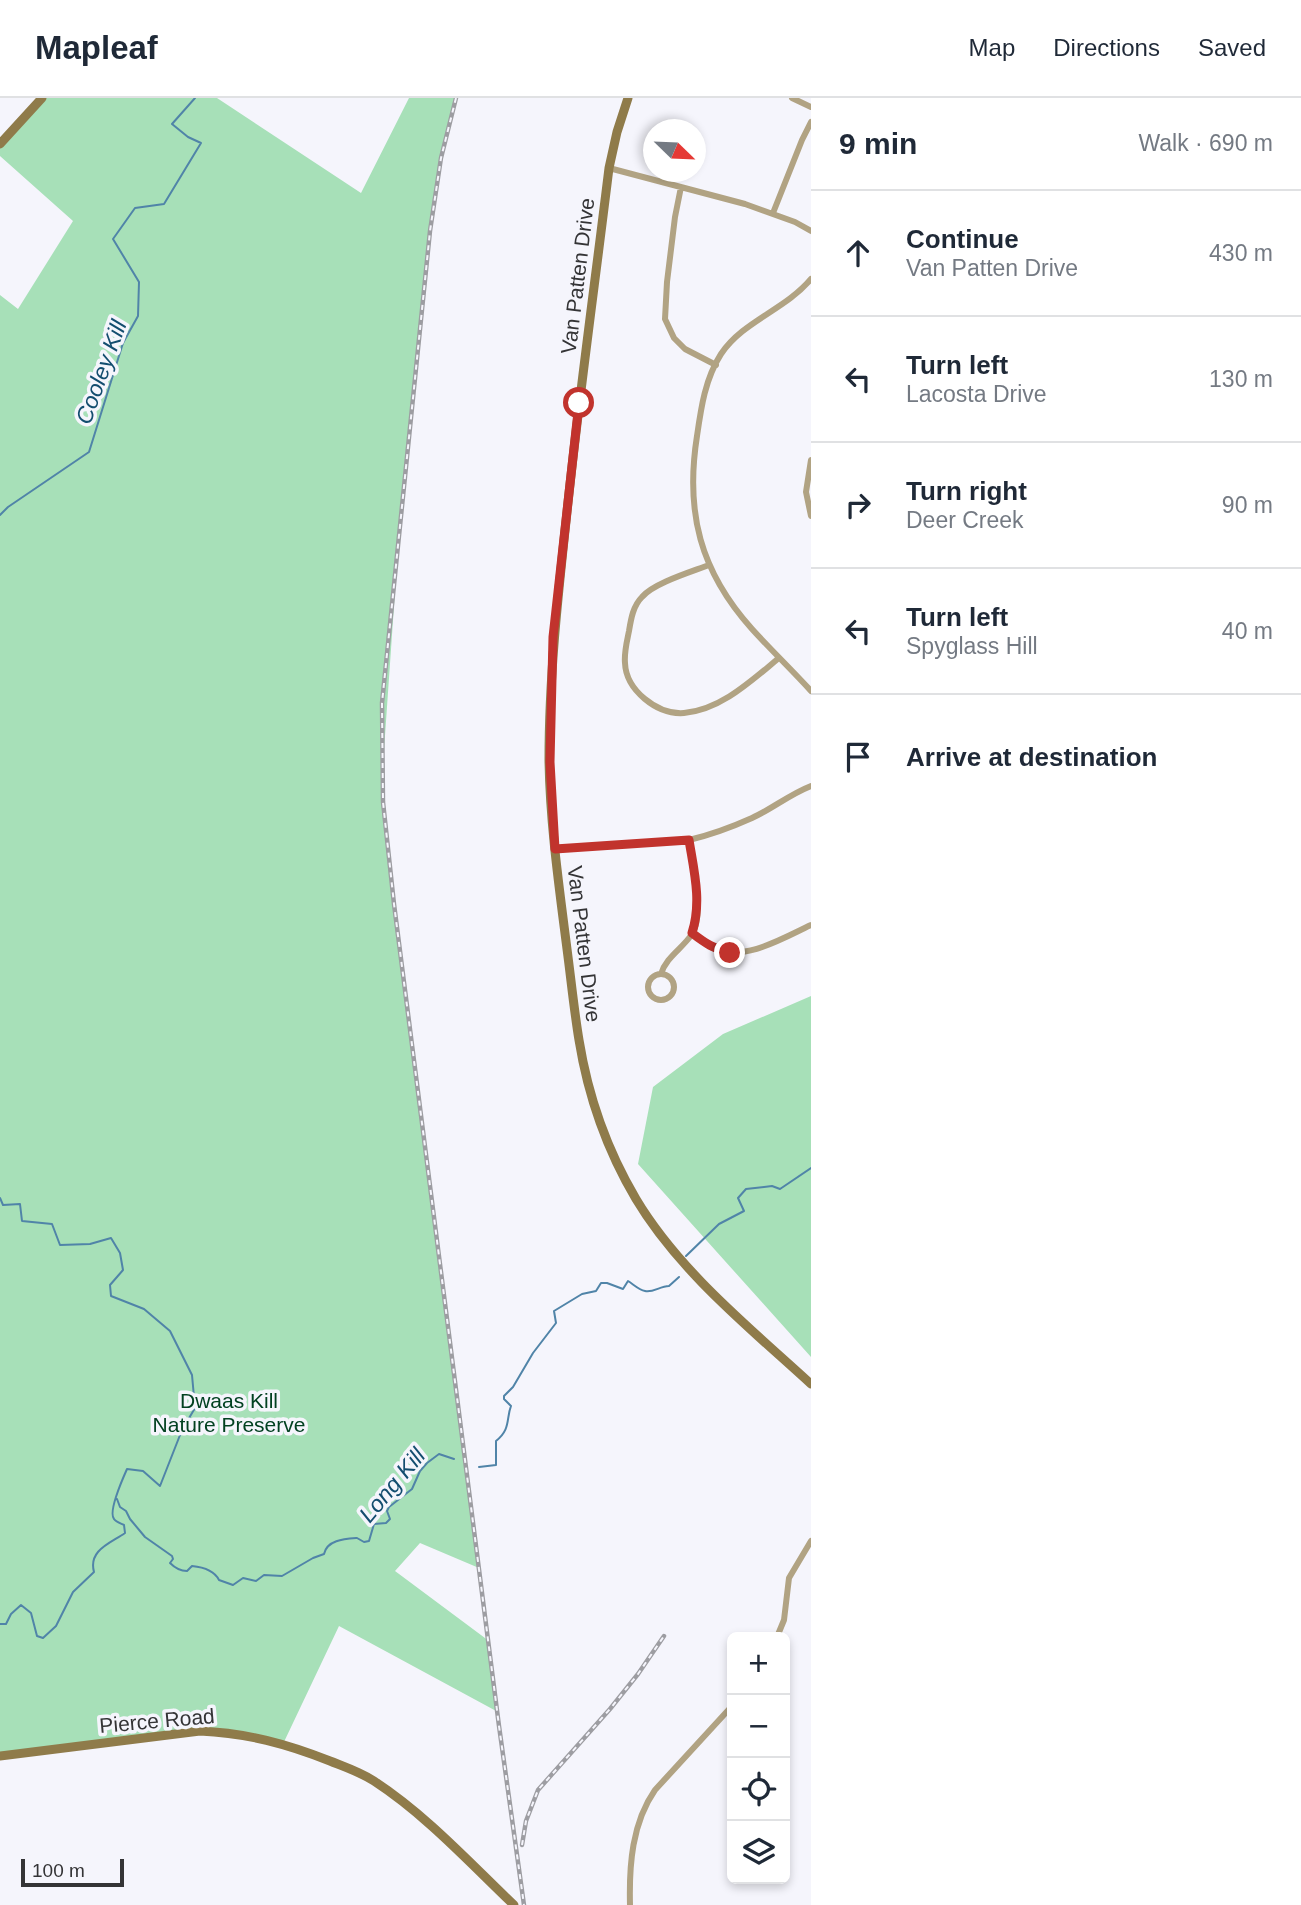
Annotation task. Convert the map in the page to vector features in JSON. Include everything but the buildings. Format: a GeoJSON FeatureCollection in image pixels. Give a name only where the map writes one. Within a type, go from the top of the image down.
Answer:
{"type":"FeatureCollection","features":[{"type":"Feature","properties":{"kind":"street"},"geometry":{"type":"LineString","coordinates":[[0,144],[42,98]]}},
{"type":"Feature","properties":{"kind":"street","name":"Van Patten Drive"},"geometry":{"type":"LineString","coordinates":[[628,98],[609,168],[553,637],[550,762],[555,849],[579,1041],[595,1107],[614,1157],[636,1199],[678,1256],[738,1318],[811,1384]]}},
{"type":"Feature","properties":{"kind":"street"},"geometry":{"type":"LineString","coordinates":[[792,98],[811,107]]}},
{"type":"Feature","properties":{"kind":"street"},"geometry":{"type":"LineString","coordinates":[[774,213],[811,122]]}},
{"type":"Feature","properties":{"kind":"street"},"geometry":{"type":"LineString","coordinates":[[609,168],[774,213],[811,231]]}},
{"type":"Feature","properties":{"kind":"street"},"geometry":{"type":"LineString","coordinates":[[681,187],[667,282],[665,319],[674,338],[685,349],[716,365]]}},
{"type":"Feature","properties":{"kind":"street"},"geometry":{"type":"LineString","coordinates":[[811,279],[784,304],[734,338],[716,365],[705,389],[693,462],[693,502],[701,544],[709,565],[724,593],[750,627],[811,691]]}},
{"type":"Feature","properties":{"kind":"street"},"geometry":{"type":"LineString","coordinates":[[811,460],[806,492],[811,516]]}},
{"type":"Feature","properties":{"kind":"street"},"geometry":{"type":"LineString","coordinates":[[709,565],[669,581],[639,599],[631,621],[625,664],[634,688],[657,706],[673,713],[693,712],[740,691],[779,658]]}},
{"type":"Feature","properties":{"kind":"street"},"geometry":{"type":"LineString","coordinates":[[555,849],[689,840],[753,818],[811,786]]}},
{"type":"Feature","properties":{"kind":"street"},"geometry":{"type":"LineString","coordinates":[[661,974],[670,979],[673,988],[668,997],[659,999],[651,995],[648,985],[651,978],[661,974],[692,933],[698,907],[689,840]]}},
{"type":"Feature","properties":{"kind":"street"},"geometry":{"type":"LineString","coordinates":[[692,933],[705,944],[730,953],[761,946],[811,925]]}},
{"type":"Feature","properties":{"kind":"street"},"geometry":{"type":"LineString","coordinates":[[779,1632],[784,1620],[789,1578],[811,1541]]}},
{"type":"Feature","properties":{"kind":"street"},"geometry":{"type":"LineString","coordinates":[[630,1905],[632,1850],[646,1802],[727,1711]]}},
{"type":"Feature","properties":{"kind":"street","name":"Pierce Road"},"geometry":{"type":"LineString","coordinates":[[0,1756],[200,1731],[226,1732],[269,1740],[329,1760],[375,1782],[423,1818],[514,1905]]}},
{"type":"Feature","properties":{"kind":"green space","name":"Dwaas Kill Nature Preserve"},"geometry":{"type":"Polygon","coordinates":[[[42,98],[217,98],[361,193],[409,98],[456,98],[436,186],[401,505],[382,779],[398,930],[479,1568],[420,1543],[395,1571],[489,1641],[498,1712],[339,1626],[283,1744],[217,1730],[0,1756],[0,295],[18,309],[73,221],[0,156],[0,144],[42,98]]]}},
{"type":"Feature","properties":{"kind":"green space"},"geometry":{"type":"Polygon","coordinates":[[[811,996],[811,1357],[638,1164],[653,1087],[723,1034],[811,996]]]}},
{"type":"Feature","properties":{"kind":"waterway","name":"Cooley Kill"},"geometry":{"type":"LineString","coordinates":[[0,515],[89,452],[123,343],[138,316],[139,282],[113,239],[135,208],[164,204],[201,143],[188,137],[172,124],[195,98]]}},
{"type":"Feature","properties":{"kind":"waterway","name":"Long Kill"},"geometry":{"type":"LineString","coordinates":[[686,1256],[719,1224],[744,1211],[738,1198],[746,1189],[772,1186],[780,1189],[811,1168]]}},
{"type":"Feature","properties":{"kind":"waterway"},"geometry":{"type":"LineString","coordinates":[[0,1198],[3,1205],[20,1204],[22,1221],[52,1224],[60,1245],[90,1244],[111,1238],[120,1253],[123,1270],[110,1285],[111,1296],[144,1309],[170,1331],[192,1375],[195,1408],[182,1430],[160,1486],[143,1471],[127,1469],[113,1510],[114,1519],[124,1525],[125,1533],[97,1553],[93,1564],[94,1572],[73,1592],[56,1626],[43,1638],[37,1636],[31,1613],[21,1605],[11,1614],[6,1624],[0,1624]]}},
{"type":"Feature","properties":{"kind":"waterway","name":"Long Kill"},"geometry":{"type":"LineString","coordinates":[[479,1467],[496,1465],[496,1441],[506,1428],[511,1406],[504,1396],[513,1387],[533,1353],[556,1323],[554,1311],[582,1294],[596,1291],[601,1283],[623,1289],[628,1281],[648,1291],[669,1286],[679,1277]]}},
{"type":"Feature","properties":{"kind":"waterway","name":"Long Kill"},"geometry":{"type":"LineString","coordinates":[[117,1499],[120,1507],[145,1537],[172,1556],[170,1563],[174,1566],[185,1571],[192,1566],[204,1568],[219,1580],[233,1585],[243,1578],[256,1581],[264,1575],[282,1576],[324,1554],[326,1549],[337,1541],[357,1538],[364,1542],[369,1541],[374,1524],[386,1523],[390,1519],[387,1511],[389,1507],[412,1489],[427,1463],[439,1454],[454,1459]]}},
{"type":"Feature","properties":{"kind":"railway"},"geometry":{"type":"LineString","coordinates":[[456,98],[441,158],[430,231],[382,703],[383,802],[499,1726],[524,1905]]}},
{"type":"Feature","properties":{"kind":"railway"},"geometry":{"type":"LineString","coordinates":[[522,1845],[526,1821],[538,1790],[610,1709],[664,1636]]}},
{"type":"Feature","properties":{"kind":"route"},"geometry":{"type":"LineString","coordinates":[[579,403],[553,637],[550,762],[555,849],[689,840],[698,907],[692,933],[705,944],[730,953]]}}]}
